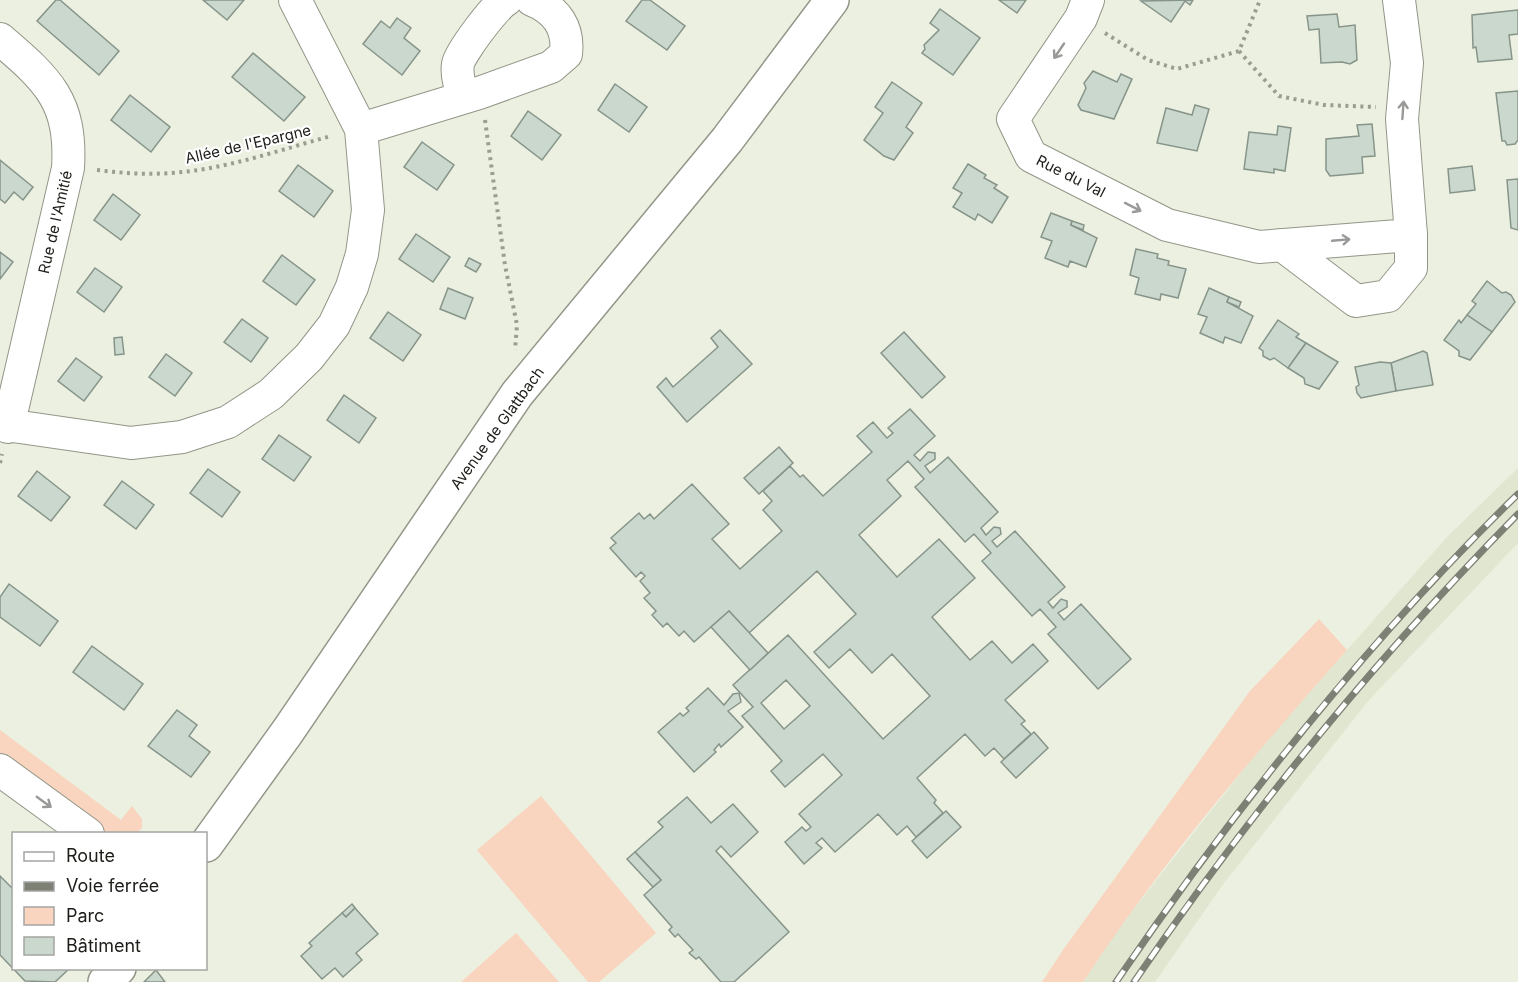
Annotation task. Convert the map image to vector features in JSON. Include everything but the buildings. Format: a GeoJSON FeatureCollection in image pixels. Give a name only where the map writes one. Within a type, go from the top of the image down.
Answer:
{"type":"FeatureCollection","features":[{"type":"Feature","properties":{"kind":"street"},"geometry":{"type":"LineString","coordinates":[[4,426],[131,443],[182,437],[228,422],[272,394],[309,357],[334,325],[352,287],[362,254],[368,210],[361,129],[295,0]]}},
{"type":"Feature","properties":{"kind":"street"},"geometry":{"type":"LineString","coordinates":[[471,95],[458,84],[458,63],[493,10],[506,0]]}},
{"type":"Feature","properties":{"kind":"street"},"geometry":{"type":"LineString","coordinates":[[361,129],[471,95],[551,67],[566,54],[567,38],[562,23],[546,6],[532,0]]}},
{"type":"Feature","properties":{"kind":"street","name":"Avenue de Glattbach"},"geometry":{"type":"LineString","coordinates":[[207,843],[282,740],[518,394],[727,140],[832,0]]}},
{"type":"Feature","properties":{"kind":"street"},"geometry":{"type":"LineString","coordinates":[[1282,245],[1356,302],[1388,296],[1411,268],[1403,108],[1407,63],[1399,0]]}},
{"type":"Feature","properties":{"kind":"street","name":"Rue du Val"},"geometry":{"type":"LineString","coordinates":[[1085,9],[1013,119],[1032,156],[1167,225],[1259,247],[1411,235]]}},
{"type":"Feature","properties":{"kind":"street","name":"Rue de l'Amitié"},"geometry":{"type":"LineString","coordinates":[[0,39],[48,84],[63,108],[70,137],[68,168],[4,426]]}},
{"type":"Feature","properties":{"kind":"street"},"geometry":{"type":"LineString","coordinates":[[0,770],[84,832]]}},
{"type":"Feature","properties":{"kind":"street"},"geometry":{"type":"LineString","coordinates":[[105,982],[118,970]]}},
{"type":"Feature","properties":{"kind":"path"},"geometry":{"type":"LineString","coordinates":[[1239,51],[1260,0]]}},
{"type":"Feature","properties":{"kind":"path"},"geometry":{"type":"LineString","coordinates":[[1085,9],[1148,60],[1176,69],[1239,51]]}},
{"type":"Feature","properties":{"kind":"path"},"geometry":{"type":"LineString","coordinates":[[1239,51],[1279,96],[1324,105],[1403,108]]}},
{"type":"Feature","properties":{"kind":"path"},"geometry":{"type":"LineString","coordinates":[[471,95],[517,325]]}},
{"type":"Feature","properties":{"kind":"path","name":"Allée de l'Epargne"},"geometry":{"type":"LineString","coordinates":[[68,168],[134,174],[172,173],[215,166],[361,129]]}},
{"type":"Feature","properties":{"kind":"shaded area"},"geometry":{"type":"Polygon","coordinates":[[[1518,468],[1518,543],[1369,700],[1224,883],[1155,982],[1083,982],[1111,938],[1262,746],[1447,537],[1518,468]]]}},
{"type":"Feature","properties":{"kind":"green space"},"geometry":{"type":"Polygon","coordinates":[[[1319,619],[1347,650],[1209,811],[1144,895],[1083,982],[1042,982],[1250,691],[1319,619]]]}},
{"type":"Feature","properties":{"kind":"green space"},"geometry":{"type":"Polygon","coordinates":[[[0,730],[121,820],[132,806],[142,819],[142,828],[138,832],[102,832],[0,759],[0,730]]]}},
{"type":"Feature","properties":{"kind":"green space"},"geometry":{"type":"Polygon","coordinates":[[[541,796],[656,933],[599,982],[588,982],[477,850],[541,796]]]}},
{"type":"Feature","properties":{"kind":"green space"},"geometry":{"type":"Polygon","coordinates":[[[516,933],[559,982],[461,982],[516,933]]]}},
{"type":"Feature","properties":{"kind":"railway"},"geometry":{"type":"LineString","coordinates":[[1116,982],[1208,853],[1305,728],[1408,608],[1518,494]]}},
{"type":"Feature","properties":{"kind":"railway"},"geometry":{"type":"LineString","coordinates":[[1134,982],[1222,859],[1316,739],[1414,624],[1518,514]]}}]}
